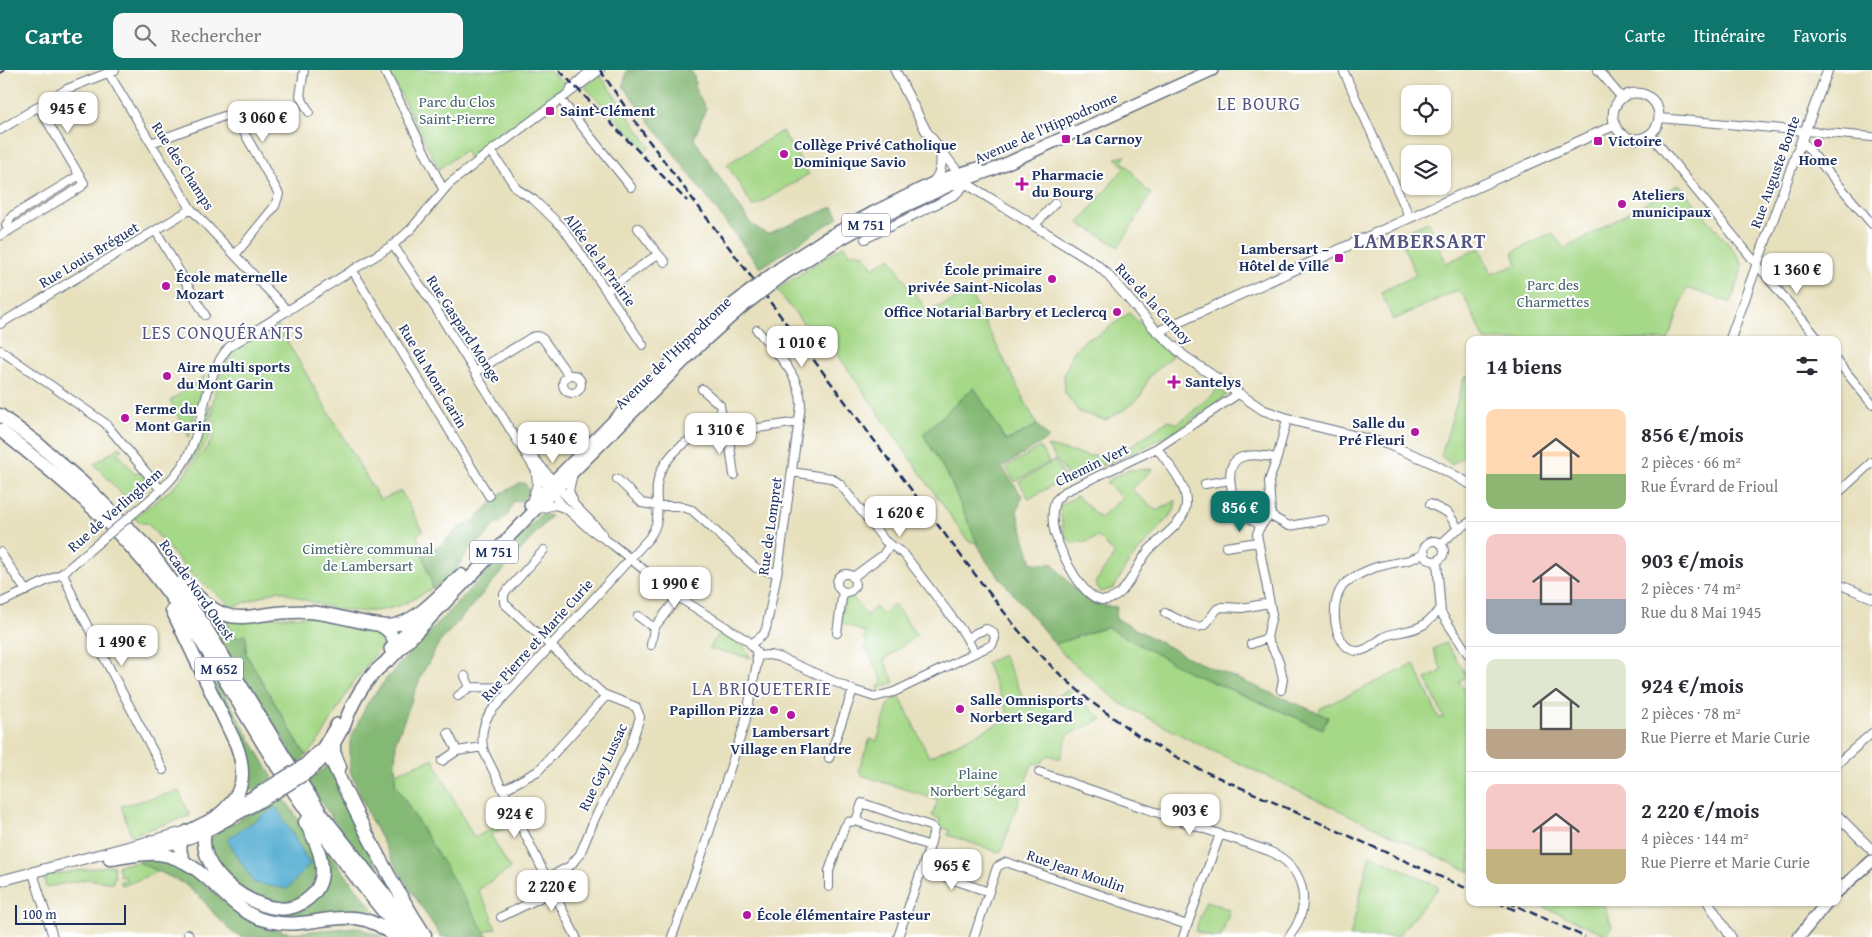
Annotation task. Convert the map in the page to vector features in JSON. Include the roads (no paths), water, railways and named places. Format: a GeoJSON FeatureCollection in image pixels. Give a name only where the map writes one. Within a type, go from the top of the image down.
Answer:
{"type":"FeatureCollection","features":[{"type":"Feature","properties":{"kind":"highway","name":"Rocade Nord Ouest"},"geometry":{"type":"LineString","coordinates":[[0,416],[36,442],[83,483],[147,546],[203,623],[287,762],[326,820],[418,937]]}},
{"type":"Feature","properties":{"kind":"highway","name":"Rocade Nord Ouest"},"geometry":{"type":"LineString","coordinates":[[0,430],[84,500],[144,562],[195,631],[280,771],[334,850],[404,937]]}},
{"type":"Feature","properties":{"kind":"highway"},"geometry":{"type":"LineString","coordinates":[[147,546],[211,609],[223,615],[247,618],[289,612],[309,612],[379,625],[394,625],[411,618],[422,610],[461,575]]}},
{"type":"Feature","properties":{"kind":"highway"},"geometry":{"type":"LineString","coordinates":[[144,562],[176,616],[239,752],[242,770],[239,791],[232,803],[216,817]]}},
{"type":"Feature","properties":{"kind":"highway"},"geometry":{"type":"LineString","coordinates":[[343,728],[355,699],[373,674],[392,654],[395,644],[390,633],[379,625]]}},
{"type":"Feature","properties":{"kind":"highway"},"geometry":{"type":"LineString","coordinates":[[334,746],[334,752],[344,784]]}},
{"type":"Feature","properties":{"kind":"highway"},"geometry":{"type":"LineString","coordinates":[[320,757],[333,764],[369,838],[405,903],[427,937]]}},
{"type":"Feature","properties":{"kind":"highway"},"geometry":{"type":"LineString","coordinates":[[205,832],[203,847],[208,860],[221,878],[241,894],[256,902],[275,908],[295,906],[308,899],[316,891],[322,878],[321,856],[316,842],[280,771]]}},
{"type":"Feature","properties":{"kind":"highway"},"geometry":{"type":"LineString","coordinates":[[184,836],[180,852],[185,862]]}},
{"type":"Feature","properties":{"kind":"highway"},"geometry":{"type":"LineString","coordinates":[[110,858],[156,854],[185,862],[207,877],[241,908],[259,919],[286,924],[337,917],[354,917],[377,923],[395,937]]}},
{"type":"Feature","properties":{"kind":"main road","name":"Avenue de l'Hippodrome"},"geometry":{"type":"LineString","coordinates":[[783,270],[853,231],[977,168],[1005,158],[1198,70]]}},
{"type":"Feature","properties":{"kind":"main road","name":"Avenue de l'Hippodrome"},"geometry":{"type":"LineString","coordinates":[[320,757],[361,681],[461,575],[553,487],[702,332],[823,240],[852,224],[939,180],[992,170],[1212,70]]}},
{"type":"Feature","properties":{"kind":"main road","name":"Avenue de l'Hippodrome"},"geometry":{"type":"LineString","coordinates":[[553,487],[573,472],[702,344],[737,306]]}},
{"type":"Feature","properties":{"kind":"main road","name":"Avenue de l'Hippodrome"},"geometry":{"type":"LineString","coordinates":[[54,868],[75,861],[205,832],[305,769],[334,746],[360,697],[374,678],[530,510]]}},
{"type":"Feature","properties":{"kind":"main road","name":"Avenue de l'Hippodrome"},"geometry":{"type":"LineString","coordinates":[[54,868],[110,858],[184,836],[216,817],[260,797]]}},
{"type":"Feature","properties":{"kind":"main road"},"geometry":{"type":"LineString","coordinates":[[1841,878],[1872,851]]}},
{"type":"Feature","properties":{"kind":"main road"},"geometry":{"type":"LineString","coordinates":[[1841,888],[1872,861]]}},
{"type":"Feature","properties":{"kind":"main road"},"geometry":{"type":"LineString","coordinates":[[0,881],[54,868]]}},
{"type":"Feature","properties":{"kind":"main road"},"geometry":{"type":"LineString","coordinates":[[1790,937],[1815,906]]}},
{"type":"Feature","properties":{"kind":"main road"},"geometry":{"type":"LineString","coordinates":[[1799,937],[1824,906]]}},
{"type":"Feature","properties":{"kind":"street"},"geometry":{"type":"LineString","coordinates":[[304,70],[300,96],[308,112]]}},
{"type":"Feature","properties":{"kind":"street"},"geometry":{"type":"LineString","coordinates":[[384,70],[443,189]]}},
{"type":"Feature","properties":{"kind":"street"},"geometry":{"type":"LineString","coordinates":[[580,70],[580,79]]}},
{"type":"Feature","properties":{"kind":"street","name":"Rue de Verlinghem"},"geometry":{"type":"LineString","coordinates":[[562,97],[591,70]]}},
{"type":"Feature","properties":{"kind":"street","name":"Rue de Verlinghem"},"geometry":{"type":"LineString","coordinates":[[0,603],[63,573],[175,477],[190,451],[214,370],[221,357],[235,343],[393,245],[411,229],[443,189],[600,70]]}},
{"type":"Feature","properties":{"kind":"street","name":"Rue de la Carnoy"},"geometry":{"type":"LineString","coordinates":[[895,70],[915,112],[938,148],[961,177],[979,192],[1098,266],[1157,332],[1189,360],[1263,410],[1287,419],[1387,444],[1428,461],[1466,482]]}},
{"type":"Feature","properties":{"kind":"street"},"geometry":{"type":"LineString","coordinates":[[1343,70],[1410,218]]}},
{"type":"Feature","properties":{"kind":"street"},"geometry":{"type":"LineString","coordinates":[[1598,70],[1622,98]]}},
{"type":"Feature","properties":{"kind":"street","name":"Rue Auguste Bonte"},"geometry":{"type":"LineString","coordinates":[[1731,336],[1828,70]]}},
{"type":"Feature","properties":{"kind":"street"},"geometry":{"type":"LineString","coordinates":[[0,130],[75,85],[111,71]]}},
{"type":"Feature","properties":{"kind":"street","name":"Rue des Champs"},"geometry":{"type":"LineString","coordinates":[[111,71],[151,143],[191,209],[288,310]]}},
{"type":"Feature","properties":{"kind":"street"},"geometry":{"type":"LineString","coordinates":[[1635,93],[1647,96],[1656,106],[1658,118],[1656,127],[1650,134],[1639,139],[1629,138],[1621,133],[1613,119],[1614,110],[1622,98],[1635,93]]}},
{"type":"Feature","properties":{"kind":"street"},"geometry":{"type":"LineString","coordinates":[[562,97],[631,187]]}},
{"type":"Feature","properties":{"kind":"street"},"geometry":{"type":"LineString","coordinates":[[0,236],[9,231],[6,225],[12,216],[80,175],[38,106]]}},
{"type":"Feature","properties":{"kind":"street"},"geometry":{"type":"LineString","coordinates":[[151,143],[224,116],[231,116],[237,120],[278,191],[279,197],[275,206],[235,255]]}},
{"type":"Feature","properties":{"kind":"street"},"geometry":{"type":"LineString","coordinates":[[1658,118],[1803,136],[1872,137]]}},
{"type":"Feature","properties":{"kind":"street"},"geometry":{"type":"LineString","coordinates":[[1157,332],[1615,125]]}},
{"type":"Feature","properties":{"kind":"street"},"geometry":{"type":"LineString","coordinates":[[1650,134],[1816,336]]}},
{"type":"Feature","properties":{"kind":"street"},"geometry":{"type":"LineString","coordinates":[[1803,136],[1872,224]]}},
{"type":"Feature","properties":{"kind":"street"},"geometry":{"type":"LineString","coordinates":[[928,186],[936,178],[941,167],[942,160],[938,148]]}},
{"type":"Feature","properties":{"kind":"street","name":"Allée de la Prairie"},"geometry":{"type":"LineString","coordinates":[[491,151],[517,189],[534,200],[564,230],[643,345]]}},
{"type":"Feature","properties":{"kind":"street"},"geometry":{"type":"LineString","coordinates":[[865,239],[955,195],[962,188],[961,177]]}},
{"type":"Feature","properties":{"kind":"street"},"geometry":{"type":"LineString","coordinates":[[1034,226],[1055,203]]}},
{"type":"Feature","properties":{"kind":"street","name":"Rue Louis Bréguet"},"geometry":{"type":"LineString","coordinates":[[0,324],[191,209]]}},
{"type":"Feature","properties":{"kind":"street"},"geometry":{"type":"LineString","coordinates":[[638,228],[665,262]]}},
{"type":"Feature","properties":{"kind":"street"},"geometry":{"type":"LineString","coordinates":[[156,231],[205,315]]}},
{"type":"Feature","properties":{"kind":"street","name":"Rue Gaspard Monge"},"geometry":{"type":"LineString","coordinates":[[393,245],[476,372],[535,470],[581,512],[613,545]]}},
{"type":"Feature","properties":{"kind":"street"},"geometry":{"type":"LineString","coordinates":[[606,291],[658,254]]}},
{"type":"Feature","properties":{"kind":"street","name":"Rue du Mont Garin"},"geometry":{"type":"LineString","coordinates":[[353,270],[489,496]]}},
{"type":"Feature","properties":{"kind":"street","name":"Rue de Lompret"},"geometry":{"type":"LineString","coordinates":[[751,644],[765,632],[777,574],[801,401],[796,380],[757,330]]}},
{"type":"Feature","properties":{"kind":"street"},"geometry":{"type":"LineString","coordinates":[[476,372],[532,337],[538,336],[544,339],[569,376]]}},
{"type":"Feature","properties":{"kind":"street"},"geometry":{"type":"LineString","coordinates":[[0,350],[105,423],[161,490]]}},
{"type":"Feature","properties":{"kind":"street"},"geometry":{"type":"LineString","coordinates":[[1841,366],[1872,404]]}},
{"type":"Feature","properties":{"kind":"street"},"geometry":{"type":"LineString","coordinates":[[702,389],[720,405],[734,475]]}},
{"type":"Feature","properties":{"kind":"street","name":"Chemin Vert"},"geometry":{"type":"LineString","coordinates":[[1157,448],[1183,487],[1186,496],[1186,510],[1176,524],[1149,551],[1121,593],[1110,599],[1095,599],[1081,585],[1060,546],[1053,524],[1054,501],[1064,492],[1157,448],[1238,394]]}},
{"type":"Feature","properties":{"kind":"street"},"geometry":{"type":"LineString","coordinates":[[1281,690],[1282,679],[1279,661],[1267,638],[1272,619],[1258,542],[1258,531],[1269,515],[1271,506],[1268,484],[1287,419]]}},
{"type":"Feature","properties":{"kind":"street","name":"Rue Pierre et Marie Curie"},"geometry":{"type":"LineString","coordinates":[[483,747],[483,730],[488,716],[655,530],[658,521],[658,481],[672,456],[691,439],[799,422]]}},
{"type":"Feature","properties":{"kind":"street","name":"Rue Gaspard Monge"},"geometry":{"type":"LineString","coordinates":[[511,429],[553,487],[567,510],[678,597],[751,644]]}},
{"type":"Feature","properties":{"kind":"street"},"geometry":{"type":"LineString","coordinates":[[1261,526],[1236,508],[1230,480],[1230,469],[1238,458],[1255,454],[1277,458]]}},
{"type":"Feature","properties":{"kind":"street"},"geometry":{"type":"LineString","coordinates":[[1841,490],[1872,462]]}},
{"type":"Feature","properties":{"kind":"street"},"geometry":{"type":"LineString","coordinates":[[535,470],[536,489],[530,510],[550,505],[560,506],[567,510]]}},
{"type":"Feature","properties":{"kind":"street"},"geometry":{"type":"LineString","coordinates":[[573,472],[569,490],[571,498],[581,512]]}},
{"type":"Feature","properties":{"kind":"street"},"geometry":{"type":"LineString","coordinates":[[792,472],[827,477],[838,482],[889,546],[904,554],[968,639],[975,653]]}},
{"type":"Feature","properties":{"kind":"street"},"geometry":{"type":"LineString","coordinates":[[617,480],[642,503],[658,506],[678,506],[692,510],[756,568],[777,574]]}},
{"type":"Feature","properties":{"kind":"street"},"geometry":{"type":"LineString","coordinates":[[1205,484],[1230,480]]}},
{"type":"Feature","properties":{"kind":"street"},"geometry":{"type":"LineString","coordinates":[[1430,504],[1448,513],[1458,528]]}},
{"type":"Feature","properties":{"kind":"street"},"geometry":{"type":"LineString","coordinates":[[1269,515],[1288,526],[1324,520]]}},
{"type":"Feature","properties":{"kind":"street"},"geometry":{"type":"LineString","coordinates":[[1441,544],[1458,528],[1466,524]]}},
{"type":"Feature","properties":{"kind":"street"},"geometry":{"type":"LineString","coordinates":[[1226,547],[1258,542]]}},
{"type":"Feature","properties":{"kind":"street"},"geometry":{"type":"LineString","coordinates":[[1437,542],[1441,544],[1444,548],[1444,555],[1437,561],[1429,560],[1425,553],[1426,546],[1437,542]]}},
{"type":"Feature","properties":{"kind":"street"},"geometry":{"type":"LineString","coordinates":[[853,577],[883,555],[889,546]]}},
{"type":"Feature","properties":{"kind":"street","name":"Rue Gay Lussac"},"geometry":{"type":"LineString","coordinates":[[544,550],[504,594],[503,599],[507,606],[606,696],[636,708],[640,717],[625,759],[595,818],[580,854],[570,866],[547,878]]}},
{"type":"Feature","properties":{"kind":"street"},"geometry":{"type":"LineString","coordinates":[[0,552],[26,591]]}},
{"type":"Feature","properties":{"kind":"street"},"geometry":{"type":"LineString","coordinates":[[1425,553],[1405,562],[1383,565],[1345,584],[1338,593],[1336,601],[1334,616],[1336,624],[1346,646],[1352,650],[1359,650],[1389,635],[1423,625],[1440,610]]}},
{"type":"Feature","properties":{"kind":"street"},"geometry":{"type":"LineString","coordinates":[[1437,561],[1440,610],[1443,619],[1466,650]]}},
{"type":"Feature","properties":{"kind":"street"},"geometry":{"type":"LineString","coordinates":[[63,573],[77,606],[164,770]]}},
{"type":"Feature","properties":{"kind":"street"},"geometry":{"type":"LineString","coordinates":[[843,591],[838,586],[839,578],[846,574],[853,577]]}},
{"type":"Feature","properties":{"kind":"street"},"geometry":{"type":"LineString","coordinates":[[843,591],[853,588],[855,581],[853,577]]}},
{"type":"Feature","properties":{"kind":"street"},"geometry":{"type":"LineString","coordinates":[[1841,585],[1872,598]]}},
{"type":"Feature","properties":{"kind":"street"},"geometry":{"type":"LineString","coordinates":[[837,633],[843,591]]}},
{"type":"Feature","properties":{"kind":"street"},"geometry":{"type":"LineString","coordinates":[[651,646],[654,628],[678,597]]}},
{"type":"Feature","properties":{"kind":"street"},"geometry":{"type":"LineString","coordinates":[[1165,614],[1198,627],[1205,624],[1217,609],[1222,607],[1242,608],[1269,603]]}},
{"type":"Feature","properties":{"kind":"street"},"geometry":{"type":"LineString","coordinates":[[638,616],[654,628]]}},
{"type":"Feature","properties":{"kind":"street"},"geometry":{"type":"LineString","coordinates":[[757,656],[775,656],[871,697],[882,696],[992,645],[995,635],[986,629],[968,639]]}},
{"type":"Feature","properties":{"kind":"street"},"geometry":{"type":"LineString","coordinates":[[1251,644],[1267,638]]}},
{"type":"Feature","properties":{"kind":"street"},"geometry":{"type":"LineString","coordinates":[[672,937],[740,739],[754,684],[757,656],[751,644]]}},
{"type":"Feature","properties":{"kind":"street"},"geometry":{"type":"LineString","coordinates":[[465,676],[470,687]]}},
{"type":"Feature","properties":{"kind":"street"},"geometry":{"type":"LineString","coordinates":[[458,696],[470,687],[512,688]]}},
{"type":"Feature","properties":{"kind":"street"},"geometry":{"type":"LineString","coordinates":[[829,758],[853,690]]}},
{"type":"Feature","properties":{"kind":"street"},"geometry":{"type":"LineString","coordinates":[[503,790],[538,771],[606,696]]}},
{"type":"Feature","properties":{"kind":"street"},"geometry":{"type":"LineString","coordinates":[[448,733],[457,750]]}},
{"type":"Feature","properties":{"kind":"street"},"geometry":{"type":"LineString","coordinates":[[1841,760],[1872,733]]}},
{"type":"Feature","properties":{"kind":"street"},"geometry":{"type":"LineString","coordinates":[[442,761],[457,750],[483,747],[576,937]]}},
{"type":"Feature","properties":{"kind":"street"},"geometry":{"type":"LineString","coordinates":[[1040,772],[1275,854],[1287,862],[1294,870],[1302,889],[1303,905],[1298,922],[1289,937]]}},
{"type":"Feature","properties":{"kind":"street"},"geometry":{"type":"LineString","coordinates":[[856,821],[862,803],[934,829],[930,846],[898,937]]}},
{"type":"Feature","properties":{"kind":"street"},"geometry":{"type":"LineString","coordinates":[[1841,819],[1872,851]]}},
{"type":"Feature","properties":{"kind":"street"},"geometry":{"type":"LineString","coordinates":[[829,887],[829,870],[844,828],[848,822],[856,821],[930,846]]}},
{"type":"Feature","properties":{"kind":"street"},"geometry":{"type":"LineString","coordinates":[[1183,937],[1220,834]]}},
{"type":"Feature","properties":{"kind":"street","name":"Rue Jean Moulin"},"geometry":{"type":"LineString","coordinates":[[974,937],[997,867],[1002,863],[1008,862],[1187,925]]}},
{"type":"Feature","properties":{"kind":"street"},"geometry":{"type":"LineString","coordinates":[[922,868],[989,892]]}},
{"type":"Feature","properties":{"kind":"street"},"geometry":{"type":"LineString","coordinates":[[33,873],[53,937]]}},
{"type":"Feature","properties":{"kind":"street"},"geometry":{"type":"LineString","coordinates":[[501,917],[554,891]]}},
{"type":"Feature","properties":{"kind":"street"},"geometry":{"type":"LineString","coordinates":[[1705,906],[1724,937]]}},
{"type":"Feature","properties":{"kind":"street"},"geometry":{"type":"LineString","coordinates":[[1711,906],[1731,937]]}},
{"type":"Feature","properties":{"kind":"water"},"geometry":{"type":"Polygon","coordinates":[[[276,807],[310,864],[287,889],[254,883],[227,839],[276,807]]]}},
{"type":"Feature","properties":{"kind":"railway"},"geometry":{"type":"LineString","coordinates":[[0,73],[5,70]]}},
{"type":"Feature","properties":{"kind":"railway"},"geometry":{"type":"LineString","coordinates":[[559,70],[687,201]]}},
{"type":"Feature","properties":{"kind":"railway"},"geometry":{"type":"LineString","coordinates":[[600,70],[646,137],[983,585],[1019,631],[1053,668],[1090,701],[1140,737],[1197,768],[1466,888]]}},
{"type":"Feature","properties":{"kind":"railway"},"geometry":{"type":"LineString","coordinates":[[1506,906],[1515,910]]}},
{"type":"Feature","properties":{"kind":"railway"},"geometry":{"type":"LineString","coordinates":[[1517,906],[1585,937]]}},
{"type":"Feature","properties":{"kind":"place","name":"Saint-Clément"},"geometry":{"type":"Point","coordinates":[550,111]}},
{"type":"Feature","properties":{"kind":"place","name":"La Carnoy"},"geometry":{"type":"Point","coordinates":[1066,139]}},
{"type":"Feature","properties":{"kind":"place","name":"Victoire"},"geometry":{"type":"Point","coordinates":[1598,141]}},
{"type":"Feature","properties":{"kind":"place","name":"Home"},"geometry":{"type":"Point","coordinates":[1818,143]}},
{"type":"Feature","properties":{"kind":"place","name":"Collège Privé Catholique Dominique Savio"},"geometry":{"type":"Point","coordinates":[784,154]}},
{"type":"Feature","properties":{"kind":"place","name":"Pharmacie du Bourg"},"geometry":{"type":"Point","coordinates":[1022,184]}},
{"type":"Feature","properties":{"kind":"place","name":"Ateliers municipaux"},"geometry":{"type":"Point","coordinates":[1622,204]}},
{"type":"Feature","properties":{"kind":"place","name":"Lambersart – Hôtel de Ville"},"geometry":{"type":"Point","coordinates":[1339,258]}},
{"type":"Feature","properties":{"kind":"place","name":"École primaire privée Saint-Nicolas"},"geometry":{"type":"Point","coordinates":[1052,279]}},
{"type":"Feature","properties":{"kind":"place","name":"École maternelle Mozart"},"geometry":{"type":"Point","coordinates":[166,286]}},
{"type":"Feature","properties":{"kind":"place","name":"Office Notarial Barbry et Leclercq"},"geometry":{"type":"Point","coordinates":[1117,312]}},
{"type":"Feature","properties":{"kind":"place","name":"Aire multi sports du Mont Garin"},"geometry":{"type":"Point","coordinates":[167,376]}},
{"type":"Feature","properties":{"kind":"place","name":"Santelys"},"geometry":{"type":"Point","coordinates":[1174,382]}},
{"type":"Feature","properties":{"kind":"place","name":"Ferme du Mont Garin"},"geometry":{"type":"Point","coordinates":[125,418]}},
{"type":"Feature","properties":{"kind":"place","name":"Salle du Pré Fleuri"},"geometry":{"type":"Point","coordinates":[1415,432]}},
{"type":"Feature","properties":{"kind":"place","name":"Salle Omnisports Norbert Segard"},"geometry":{"type":"Point","coordinates":[960,709]}},
{"type":"Feature","properties":{"kind":"place","name":"Papillon Pizza"},"geometry":{"type":"Point","coordinates":[774,710]}},
{"type":"Feature","properties":{"kind":"place","name":"Lambersart Village en Flandre"},"geometry":{"type":"Point","coordinates":[791,715]}},
{"type":"Feature","properties":{"kind":"place","name":"École élémentaire Pasteur"},"geometry":{"type":"Point","coordinates":[747,915]}},
{"type":"Feature","properties":{"kind":"district","name":"LE BOURG"},"geometry":{"type":"Point","coordinates":[1259,104]}},
{"type":"Feature","properties":{"kind":"district","name":"LAMBERSART"},"geometry":{"type":"Point","coordinates":[1420,241]}},
{"type":"Feature","properties":{"kind":"district","name":"LES CONQUÉRANTS"},"geometry":{"type":"Point","coordinates":[223,333]}},
{"type":"Feature","properties":{"kind":"district","name":"LA BRIQUETERIE"},"geometry":{"type":"Point","coordinates":[762,689]}},
{"type":"Feature","properties":{"kind":"park label","name":"Parc du Clos Saint-Pierre"},"geometry":{"type":"Point","coordinates":[457,110]}},
{"type":"Feature","properties":{"kind":"park label","name":"Parc des Charmettes"},"geometry":{"type":"Point","coordinates":[1553,294]}},
{"type":"Feature","properties":{"kind":"park label","name":"Cimetière communal de Lambersart"},"geometry":{"type":"Point","coordinates":[368,558]}},
{"type":"Feature","properties":{"kind":"park label","name":"Plaine Norbert Ségard"},"geometry":{"type":"Point","coordinates":[978,782]}}]}
